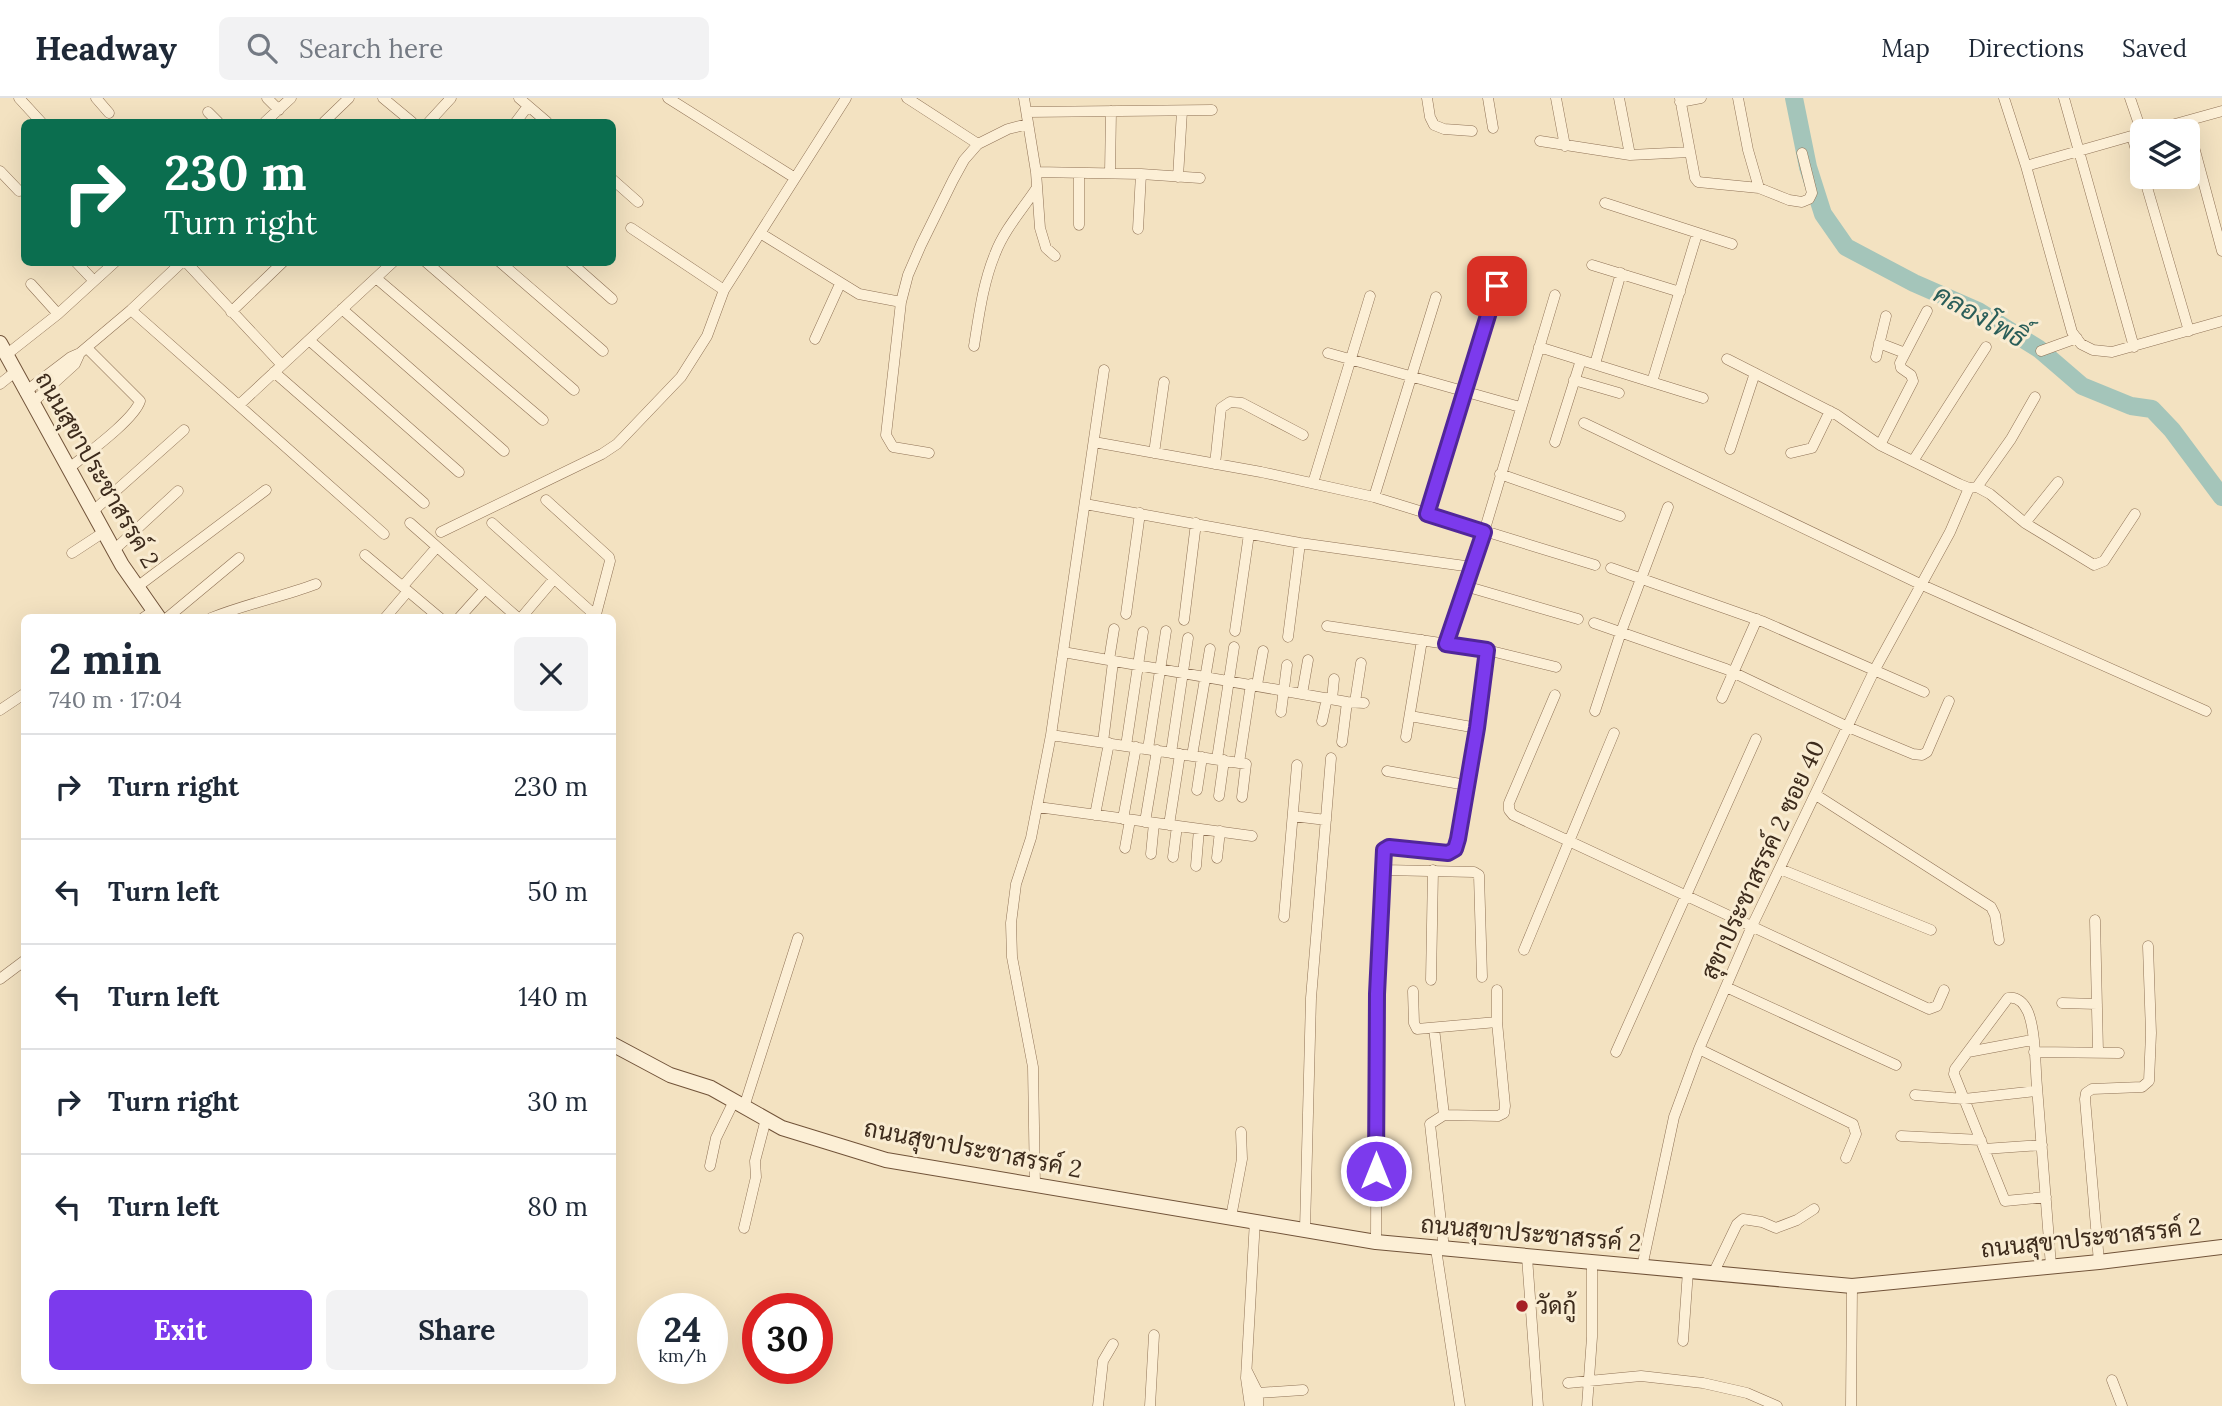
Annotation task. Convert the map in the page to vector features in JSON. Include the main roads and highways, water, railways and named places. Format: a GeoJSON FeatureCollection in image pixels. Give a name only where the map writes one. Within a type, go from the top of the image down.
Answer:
{"type":"FeatureCollection","features":[{"type":"Feature","properties":{"kind":"waterway","name":"คลองโพธิ์"},"geometry":{"type":"LineString","coordinates":[[1794,98],[1808,167],[1823,214],[1846,247],[1914,283],[1978,311],[2039,349],[2082,386],[2131,406],[2152,409],[2172,430],[2222,497]]}},
{"type":"Feature","properties":{"kind":"place","name":"วัดกู้"},"geometry":{"type":"Point","coordinates":[1522,1306]}}]}
